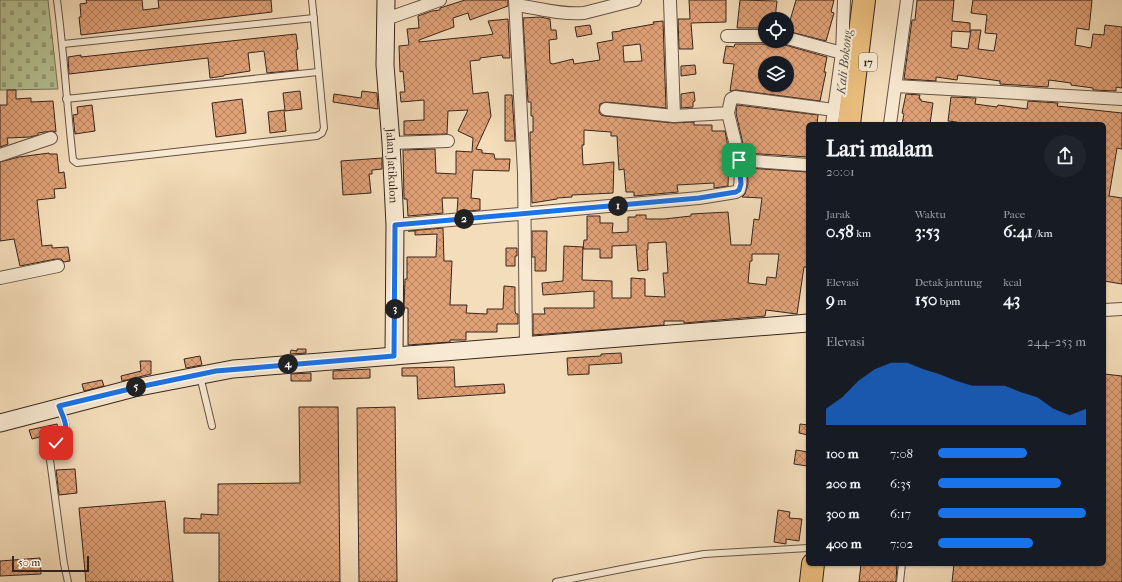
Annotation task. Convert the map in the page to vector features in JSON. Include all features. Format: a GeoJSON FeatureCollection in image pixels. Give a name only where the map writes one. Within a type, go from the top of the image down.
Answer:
{"type":"FeatureCollection","features":[{"type":"Feature","properties":{"kind":"highway","name":"17"},"geometry":{"type":"LineString","coordinates":[[842,117],[864,0]]}},
{"type":"Feature","properties":{"kind":"highway","name":"17"},"geometry":{"type":"LineString","coordinates":[[860,122],[875,0]]}},
{"type":"Feature","properties":{"kind":"highway"},"geometry":{"type":"LineString","coordinates":[[811,582],[813,566]]}},
{"type":"Feature","properties":{"kind":"main road","name":"Jalan Jatikulon"},"geometry":{"type":"LineString","coordinates":[[386,0],[385,65],[395,225],[394,356]]}},
{"type":"Feature","properties":{"kind":"main road"},"geometry":{"type":"LineString","coordinates":[[0,423],[59,406],[134,388],[233,368],[806,323]]}},
{"type":"Feature","properties":{"kind":"street"},"geometry":{"type":"LineString","coordinates":[[386,19],[440,0]]}},
{"type":"Feature","properties":{"kind":"street"},"geometry":{"type":"LineString","coordinates":[[526,346],[524,173],[515,2],[559,12],[577,14],[630,0]]}},
{"type":"Feature","properties":{"kind":"street"},"geometry":{"type":"LineString","coordinates":[[670,0],[674,116]]}},
{"type":"Feature","properties":{"kind":"street"},"geometry":{"type":"LineString","coordinates":[[395,225],[699,198],[736,192],[739,190],[741,184],[739,160],[728,113],[731,99],[735,97],[842,117],[844,0]]}},
{"type":"Feature","properties":{"kind":"street"},"geometry":{"type":"LineString","coordinates":[[890,122],[907,0]]}},
{"type":"Feature","properties":{"kind":"street"},"geometry":{"type":"LineString","coordinates":[[727,36],[758,36]]}},
{"type":"Feature","properties":{"kind":"street"},"geometry":{"type":"LineString","coordinates":[[794,40],[842,53]]}},
{"type":"Feature","properties":{"kind":"street"},"geometry":{"type":"LineString","coordinates":[[896,86],[1122,99]]}},
{"type":"Feature","properties":{"kind":"street"},"geometry":{"type":"LineString","coordinates":[[606,109],[674,116],[728,113]]}},
{"type":"Feature","properties":{"kind":"street"},"geometry":{"type":"LineString","coordinates":[[0,155],[51,138]]}},
{"type":"Feature","properties":{"kind":"street"},"geometry":{"type":"LineString","coordinates":[[391,142],[448,141]]}},
{"type":"Feature","properties":{"kind":"street"},"geometry":{"type":"LineString","coordinates":[[739,160],[806,165]]}},
{"type":"Feature","properties":{"kind":"street"},"geometry":{"type":"LineString","coordinates":[[0,278],[58,266]]}},
{"type":"Feature","properties":{"kind":"street"},"geometry":{"type":"LineString","coordinates":[[1106,310],[1122,309]]}},
{"type":"Feature","properties":{"kind":"lane"},"geometry":{"type":"LineString","coordinates":[[58,0],[63,44],[66,99],[73,160],[77,163],[317,136],[322,133],[324,128],[312,0]]}},
{"type":"Feature","properties":{"kind":"lane"},"geometry":{"type":"LineString","coordinates":[[63,44],[314,18]]}},
{"type":"Feature","properties":{"kind":"lane"},"geometry":{"type":"LineString","coordinates":[[66,99],[318,72]]}},
{"type":"Feature","properties":{"kind":"lane"},"geometry":{"type":"LineString","coordinates":[[199,374],[212,426]]}},
{"type":"Feature","properties":{"kind":"lane"},"geometry":{"type":"LineString","coordinates":[[59,406],[65,422],[66,430],[51,451],[50,460],[64,564],[68,582]]}},
{"type":"Feature","properties":{"kind":"lane"},"geometry":{"type":"LineString","coordinates":[[556,582],[704,554],[806,548]]}},
{"type":"Feature","properties":{"kind":"lane"},"geometry":{"type":"LineString","coordinates":[[900,582],[902,566]]}},
{"type":"Feature","properties":{"kind":"green space"},"geometry":{"type":"Polygon","coordinates":[[[0,0],[48,0],[58,89],[0,90],[0,0]]]}},
{"type":"Feature","properties":{"kind":"building"},"geometry":{"type":"Polygon","coordinates":[[[86,0],[142,0],[143,10],[159,8],[158,0],[271,0],[272,12],[81,35],[79,17],[81,17],[80,4],[87,3],[86,0]]]}},
{"type":"Feature","properties":{"kind":"building"},"geometry":{"type":"Polygon","coordinates":[[[465,0],[508,0],[508,6],[470,20],[468,13],[453,18],[454,27],[419,40],[419,42],[493,34],[488,21],[508,19],[510,58],[503,58],[502,55],[470,61],[473,94],[488,92],[491,116],[476,149],[482,150],[482,153],[494,154],[495,159],[510,159],[509,171],[473,170],[471,198],[480,199],[480,210],[457,212],[458,198],[442,198],[443,213],[408,216],[407,199],[404,199],[403,150],[435,149],[436,173],[456,174],[456,151],[472,152],[473,138],[458,131],[468,110],[448,111],[447,134],[404,135],[404,121],[424,120],[424,100],[401,102],[400,92],[405,92],[403,71],[400,72],[399,46],[409,45],[407,29],[419,28],[418,16],[440,10],[440,8],[465,0]]]}},
{"type":"Feature","properties":{"kind":"building"},"geometry":{"type":"Polygon","coordinates":[[[689,0],[726,0],[726,22],[691,23],[693,49],[679,49],[678,19],[690,19],[689,0]]]}},
{"type":"Feature","properties":{"kind":"building"},"geometry":{"type":"Polygon","coordinates":[[[740,0],[777,1],[776,12],[758,12],[758,28],[737,28],[740,0]]]}},
{"type":"Feature","properties":{"kind":"building"},"geometry":{"type":"Polygon","coordinates":[[[796,0],[834,0],[831,12],[834,13],[826,41],[794,33],[794,12],[793,12],[796,0]]]}},
{"type":"Feature","properties":{"kind":"building"},"geometry":{"type":"Polygon","coordinates":[[[917,0],[954,0],[952,21],[970,23],[970,32],[952,31],[951,47],[968,49],[971,30],[981,30],[978,49],[994,51],[997,34],[985,33],[987,15],[971,13],[973,0],[1092,0],[1089,30],[1077,28],[1075,45],[1091,48],[1093,34],[1104,35],[1105,25],[1122,27],[1122,88],[1116,87],[1116,91],[1093,90],[1093,88],[1071,85],[1071,83],[1049,80],[1048,87],[1000,84],[1000,81],[958,75],[957,80],[936,77],[936,81],[904,79],[912,20],[915,20],[917,0]]]}},
{"type":"Feature","properties":{"kind":"building"},"geometry":{"type":"Polygon","coordinates":[[[540,17],[550,19],[551,30],[556,30],[557,39],[549,40],[550,63],[553,64],[573,59],[574,64],[600,60],[597,43],[613,40],[612,32],[663,21],[666,108],[606,102],[600,104],[599,112],[601,115],[605,116],[673,123],[694,122],[694,125],[712,125],[712,131],[725,131],[729,152],[728,186],[714,188],[714,183],[677,185],[678,192],[634,196],[634,192],[626,192],[624,169],[619,170],[617,136],[611,136],[611,132],[584,130],[584,145],[582,145],[583,165],[614,162],[613,193],[572,195],[572,197],[557,198],[532,203],[530,132],[533,132],[533,116],[531,116],[531,102],[528,102],[523,18],[540,17]],[[640,44],[623,46],[624,62],[642,61],[640,44]]]}},
{"type":"Feature","properties":{"kind":"building"},"geometry":{"type":"Polygon","coordinates":[[[590,25],[592,34],[577,37],[575,27],[590,25]]]}},
{"type":"Feature","properties":{"kind":"building"},"geometry":{"type":"Polygon","coordinates":[[[296,34],[298,70],[267,73],[264,51],[248,53],[250,71],[210,78],[208,58],[69,74],[68,57],[81,55],[81,57],[296,34]]]}},
{"type":"Feature","properties":{"kind":"building"},"geometry":{"type":"Polygon","coordinates":[[[735,44],[758,44],[758,48],[794,48],[827,57],[824,72],[826,72],[820,101],[736,90],[730,91],[734,64],[723,63],[726,46],[734,47],[735,44]]]}},
{"type":"Feature","properties":{"kind":"building"},"geometry":{"type":"Polygon","coordinates":[[[695,65],[696,74],[681,76],[681,66],[695,65]]]}},
{"type":"Feature","properties":{"kind":"building"},"geometry":{"type":"Polygon","coordinates":[[[7,90],[16,90],[16,99],[31,98],[31,102],[53,101],[56,132],[52,131],[38,133],[38,135],[30,137],[7,138],[8,144],[0,147],[0,105],[7,105],[7,90]]]}},
{"type":"Feature","properties":{"kind":"building"},"geometry":{"type":"Polygon","coordinates":[[[300,91],[302,109],[285,111],[283,93],[300,91]]]}},
{"type":"Feature","properties":{"kind":"building"},"geometry":{"type":"Polygon","coordinates":[[[362,91],[377,93],[378,109],[333,102],[334,94],[361,98],[362,91]]]}},
{"type":"Feature","properties":{"kind":"building"},"geometry":{"type":"Polygon","coordinates":[[[694,92],[695,101],[693,102],[693,107],[681,108],[681,94],[694,92]]]}},
{"type":"Feature","properties":{"kind":"building"},"geometry":{"type":"Polygon","coordinates":[[[906,94],[920,95],[919,99],[921,99],[921,101],[933,103],[930,122],[902,122],[904,114],[902,113],[906,94]]]}},
{"type":"Feature","properties":{"kind":"building"},"geometry":{"type":"Polygon","coordinates":[[[505,95],[512,95],[515,141],[505,141],[505,95]]]}},
{"type":"Feature","properties":{"kind":"building"},"geometry":{"type":"Polygon","coordinates":[[[951,97],[976,98],[975,104],[997,107],[998,105],[1027,109],[1028,101],[1058,103],[1057,106],[1122,113],[1122,149],[1117,148],[1109,196],[1122,198],[1122,284],[1106,281],[1106,122],[948,121],[951,97]]]}},
{"type":"Feature","properties":{"kind":"building"},"geometry":{"type":"Polygon","coordinates":[[[242,99],[246,133],[216,137],[212,103],[242,99]]]}},
{"type":"Feature","properties":{"kind":"building"},"geometry":{"type":"Polygon","coordinates":[[[92,105],[95,131],[75,134],[73,115],[78,114],[77,107],[92,105]]]}},
{"type":"Feature","properties":{"kind":"building"},"geometry":{"type":"Polygon","coordinates":[[[737,105],[818,115],[817,122],[806,122],[806,157],[745,153],[736,113],[737,105]]]}},
{"type":"Feature","properties":{"kind":"building"},"geometry":{"type":"Polygon","coordinates":[[[284,110],[286,131],[270,133],[268,112],[284,110]]]}},
{"type":"Feature","properties":{"kind":"building"},"geometry":{"type":"Polygon","coordinates":[[[49,153],[57,154],[59,173],[64,172],[66,188],[54,189],[55,198],[37,200],[42,246],[52,245],[52,248],[68,247],[70,261],[64,262],[61,259],[56,259],[20,266],[14,239],[0,241],[0,162],[19,157],[49,153]]]}},
{"type":"Feature","properties":{"kind":"building"},"geometry":{"type":"Polygon","coordinates":[[[382,158],[382,169],[372,170],[372,174],[369,174],[371,193],[343,195],[341,161],[382,158]]]}},
{"type":"Feature","properties":{"kind":"building"},"geometry":{"type":"Polygon","coordinates":[[[747,168],[806,172],[806,267],[804,267],[797,314],[766,310],[765,316],[684,323],[684,321],[664,321],[664,325],[533,335],[533,314],[545,314],[544,308],[594,308],[594,291],[543,295],[542,283],[563,281],[564,246],[583,247],[582,280],[612,281],[612,298],[631,298],[631,278],[645,279],[645,296],[665,297],[663,273],[668,273],[666,242],[648,243],[648,270],[638,271],[636,245],[612,246],[612,258],[600,258],[600,249],[583,249],[584,240],[587,240],[587,216],[600,216],[600,223],[613,223],[612,233],[628,232],[628,217],[636,217],[636,215],[646,215],[646,219],[664,219],[691,216],[691,214],[728,212],[731,245],[751,245],[754,219],[759,220],[762,198],[742,197],[745,194],[748,184],[747,168]],[[752,254],[748,283],[766,285],[767,277],[776,278],[779,254],[752,254]]]}},
{"type":"Feature","properties":{"kind":"building"},"geometry":{"type":"Polygon","coordinates":[[[443,228],[444,261],[452,261],[450,305],[467,305],[466,313],[487,314],[487,309],[503,309],[504,286],[515,287],[515,311],[516,314],[518,314],[518,324],[497,324],[497,332],[466,332],[466,340],[450,340],[450,342],[408,345],[408,308],[404,308],[405,279],[407,279],[407,257],[436,257],[437,234],[415,235],[415,231],[408,231],[443,228]]]}},
{"type":"Feature","properties":{"kind":"building"},"geometry":{"type":"Polygon","coordinates":[[[532,231],[547,231],[546,271],[535,271],[535,257],[532,257],[532,231]]]}},
{"type":"Feature","properties":{"kind":"building"},"geometry":{"type":"Polygon","coordinates":[[[506,248],[517,248],[515,266],[506,266],[506,248]]]}},
{"type":"Feature","properties":{"kind":"building"},"geometry":{"type":"Polygon","coordinates":[[[297,349],[306,349],[306,353],[290,354],[291,350],[297,351],[297,349]]]}},
{"type":"Feature","properties":{"kind":"building"},"geometry":{"type":"Polygon","coordinates":[[[621,353],[622,363],[589,365],[589,374],[568,375],[567,358],[621,353]]]}},
{"type":"Feature","properties":{"kind":"building"},"geometry":{"type":"Polygon","coordinates":[[[200,356],[202,365],[186,368],[184,359],[200,356]]]}},
{"type":"Feature","properties":{"kind":"building"},"geometry":{"type":"Polygon","coordinates":[[[140,361],[151,361],[151,374],[122,381],[121,376],[141,371],[140,361]]]}},
{"type":"Feature","properties":{"kind":"building"},"geometry":{"type":"Polygon","coordinates":[[[454,367],[455,387],[504,384],[505,393],[418,399],[417,376],[402,376],[402,368],[454,367]]]}},
{"type":"Feature","properties":{"kind":"building"},"geometry":{"type":"Polygon","coordinates":[[[370,369],[370,378],[333,379],[333,371],[370,369]]]}},
{"type":"Feature","properties":{"kind":"building"},"geometry":{"type":"Polygon","coordinates":[[[311,373],[311,381],[291,381],[291,374],[311,373]]]}},
{"type":"Feature","properties":{"kind":"building"},"geometry":{"type":"Polygon","coordinates":[[[1106,374],[1122,376],[1122,582],[952,582],[954,566],[1106,566],[1106,374]]]}},
{"type":"Feature","properties":{"kind":"building"},"geometry":{"type":"Polygon","coordinates":[[[102,380],[104,386],[84,391],[82,384],[102,380]]]}},
{"type":"Feature","properties":{"kind":"building"},"geometry":{"type":"Polygon","coordinates":[[[299,407],[338,407],[340,582],[219,582],[219,533],[184,533],[184,518],[201,519],[201,514],[218,515],[218,484],[300,483],[299,407]]]}},
{"type":"Feature","properties":{"kind":"building"},"geometry":{"type":"Polygon","coordinates":[[[395,407],[397,582],[359,582],[357,408],[395,407]]]}},
{"type":"Feature","properties":{"kind":"building"},"geometry":{"type":"Polygon","coordinates":[[[57,424],[59,432],[32,439],[29,430],[57,424]]]}},
{"type":"Feature","properties":{"kind":"building"},"geometry":{"type":"Polygon","coordinates":[[[800,424],[806,425],[806,435],[799,433],[800,424]]]}},
{"type":"Feature","properties":{"kind":"building"},"geometry":{"type":"Polygon","coordinates":[[[796,450],[806,452],[806,466],[794,464],[796,450]]]}},
{"type":"Feature","properties":{"kind":"building"},"geometry":{"type":"Polygon","coordinates":[[[75,469],[77,493],[59,495],[56,470],[75,469]]]}},
{"type":"Feature","properties":{"kind":"building"},"geometry":{"type":"Polygon","coordinates":[[[165,501],[173,582],[86,582],[79,508],[165,501]]]}},
{"type":"Feature","properties":{"kind":"building"},"geometry":{"type":"Polygon","coordinates":[[[778,510],[790,512],[789,518],[802,519],[799,541],[786,539],[786,544],[774,542],[778,510]]]}},
{"type":"Feature","properties":{"kind":"building"},"geometry":{"type":"Polygon","coordinates":[[[40,558],[41,574],[0,576],[0,561],[40,558]]]}},
{"type":"Feature","properties":{"kind":"building"},"geometry":{"type":"Polygon","coordinates":[[[861,566],[897,566],[896,582],[859,582],[861,566]]]}},
{"type":"Feature","properties":{"kind":"route"},"geometry":{"type":"LineString","coordinates":[[56,443],[66,430],[65,422],[59,406],[134,388],[233,368],[394,356],[395,225],[699,198],[736,192],[739,190],[741,184],[739,160]]}},
{"type":"Feature","properties":{"kind":"water label","name":"Kali Bokong"},"geometry":{"type":"Point","coordinates":[844,62]}}]}
